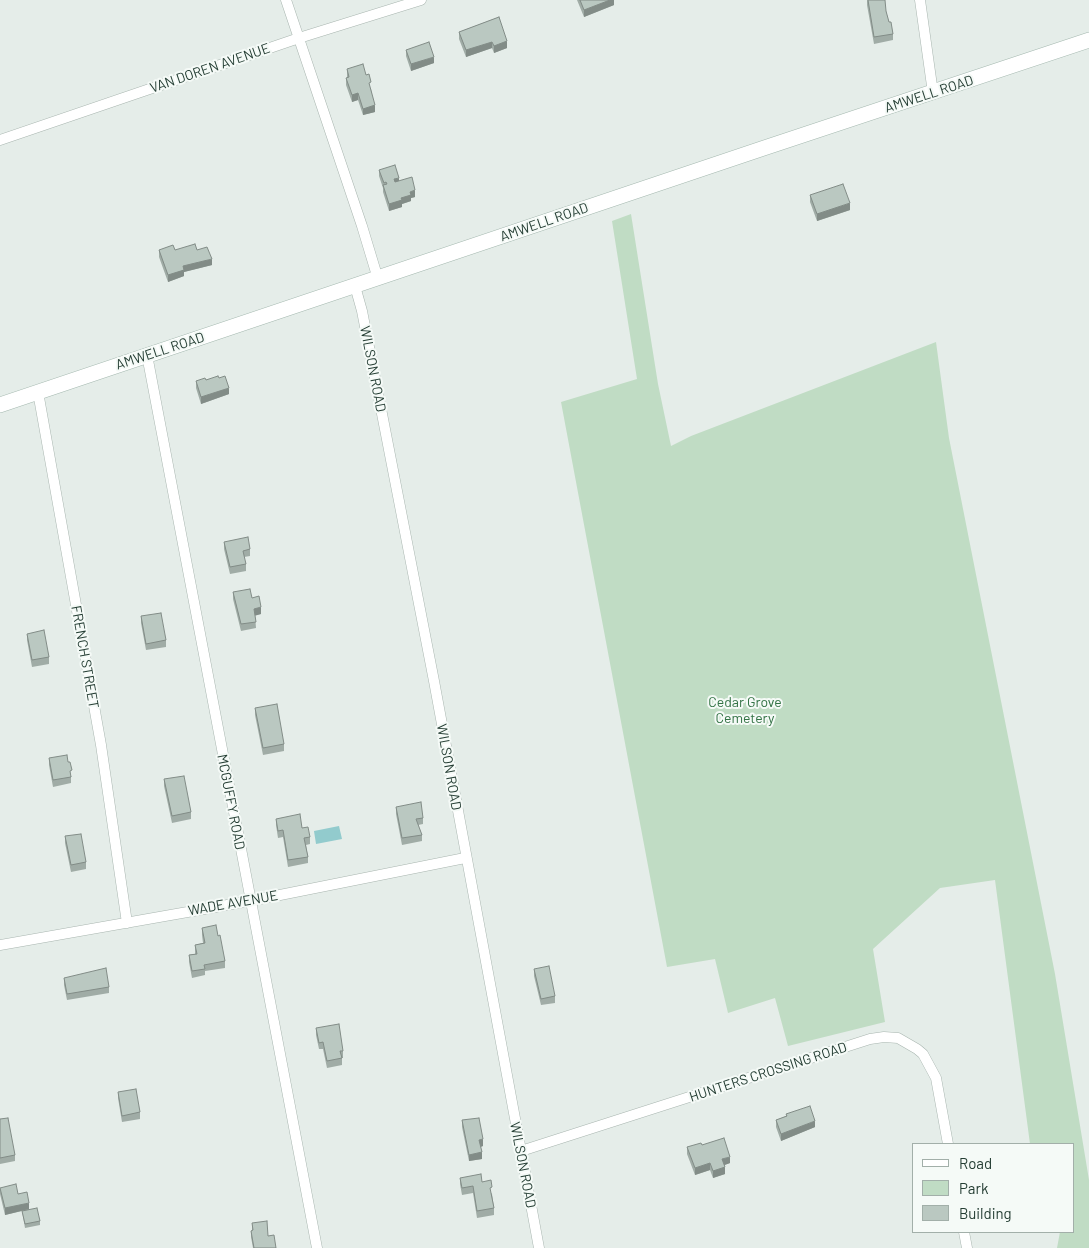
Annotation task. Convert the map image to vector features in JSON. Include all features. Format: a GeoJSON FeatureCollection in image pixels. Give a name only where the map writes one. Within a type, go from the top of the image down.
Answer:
{"type":"FeatureCollection","features":[{"type":"Feature","properties":{"kind":"main road","name":"AMWELL ROAD"},"geometry":{"type":"LineString","coordinates":[[0,405],[1089,40]]}},
{"type":"Feature","properties":{"kind":"street"},"geometry":{"type":"LineString","coordinates":[[286,0],[378,279]]}},
{"type":"Feature","properties":{"kind":"street","name":"VAN DOREN AVENUE"},"geometry":{"type":"LineString","coordinates":[[0,140],[299,38],[422,0]]}},
{"type":"Feature","properties":{"kind":"street"},"geometry":{"type":"LineString","coordinates":[[920,0],[933,93]]}},
{"type":"Feature","properties":{"kind":"street","name":"WILSON ROAD"},"geometry":{"type":"LineString","coordinates":[[355,286],[362,311],[424,632],[539,1248]]}},
{"type":"Feature","properties":{"kind":"street","name":"MCGUFFY ROAD"},"geometry":{"type":"LineString","coordinates":[[147,355],[250,901],[270,992],[318,1248]]}},
{"type":"Feature","properties":{"kind":"street","name":"FRENCH STREET"},"geometry":{"type":"LineString","coordinates":[[38,392],[101,745],[128,923]]}},
{"type":"Feature","properties":{"kind":"street","name":"WADE AVENUE"},"geometry":{"type":"LineString","coordinates":[[0,945],[250,901],[466,858]]}},
{"type":"Feature","properties":{"kind":"street","name":"HUNTERS CROSSING ROAD"},"geometry":{"type":"LineString","coordinates":[[521,1151],[870,1039],[884,1037],[898,1038],[923,1054],[936,1078],[948,1143]]}},
{"type":"Feature","properties":{"kind":"street"},"geometry":{"type":"LineString","coordinates":[[964,1233],[966,1248]]}},
{"type":"Feature","properties":{"kind":"green space","name":"Cedar Grove Cemetery"},"geometry":{"type":"Polygon","coordinates":[[[631,214],[658,384],[671,446],[691,436],[936,342],[949,438],[1055,974],[1089,1180],[1089,1248],[1057,1248],[1060,1233],[1074,1233],[1074,1143],[1030,1143],[995,880],[940,888],[873,949],[885,1022],[788,1046],[775,998],[728,1013],[715,959],[667,967],[561,402],[637,379],[612,221],[631,214]]]}},
{"type":"Feature","properties":{"kind":"water"},"geometry":{"type":"Polygon","coordinates":[[[339,826],[342,839],[316,844],[314,831],[339,826]]]}},
{"type":"Feature","properties":{"kind":"building"},"geometry":{"type":"Polygon","coordinates":[[[580,0],[610,0],[584,10],[580,0]]]}},
{"type":"Feature","properties":{"kind":"building"},"geometry":{"type":"Polygon","coordinates":[[[868,0],[885,0],[886,11],[889,22],[891,22],[893,34],[874,37],[868,0]]]}},
{"type":"Feature","properties":{"kind":"building"},"geometry":{"type":"Polygon","coordinates":[[[499,17],[507,41],[494,46],[492,42],[466,50],[459,32],[499,17]]]}},
{"type":"Feature","properties":{"kind":"building"},"geometry":{"type":"Polygon","coordinates":[[[429,42],[434,57],[411,64],[406,50],[429,42]]]}},
{"type":"Feature","properties":{"kind":"building"},"geometry":{"type":"Polygon","coordinates":[[[363,64],[366,75],[369,74],[371,82],[369,83],[375,105],[363,109],[358,93],[352,95],[346,78],[349,77],[347,69],[363,64]]]}},
{"type":"Feature","properties":{"kind":"building"},"geometry":{"type":"Polygon","coordinates":[[[395,165],[399,178],[394,179],[395,182],[412,177],[415,190],[410,192],[411,195],[401,198],[402,200],[389,204],[383,185],[387,184],[386,182],[384,183],[379,170],[395,165]]]}},
{"type":"Feature","properties":{"kind":"building"},"geometry":{"type":"Polygon","coordinates":[[[843,184],[850,203],[817,214],[810,195],[843,184]]]}},
{"type":"Feature","properties":{"kind":"building"},"geometry":{"type":"Polygon","coordinates":[[[195,244],[197,250],[207,247],[212,259],[183,266],[184,270],[168,275],[159,250],[173,245],[175,250],[195,244]]]}},
{"type":"Feature","properties":{"kind":"building"},"geometry":{"type":"Polygon","coordinates":[[[218,376],[219,378],[225,376],[229,388],[201,397],[196,381],[218,376]]]}},
{"type":"Feature","properties":{"kind":"building"},"geometry":{"type":"Polygon","coordinates":[[[248,537],[250,549],[243,551],[246,564],[230,567],[224,542],[248,537]]]}},
{"type":"Feature","properties":{"kind":"building"},"geometry":{"type":"Polygon","coordinates":[[[250,589],[252,598],[259,596],[261,607],[254,609],[256,622],[241,624],[233,592],[250,589]]]}},
{"type":"Feature","properties":{"kind":"building"},"geometry":{"type":"Polygon","coordinates":[[[161,613],[166,640],[146,644],[141,616],[161,613]]]}},
{"type":"Feature","properties":{"kind":"building"},"geometry":{"type":"Polygon","coordinates":[[[44,630],[49,657],[32,660],[27,634],[44,630]]]}},
{"type":"Feature","properties":{"kind":"building"},"geometry":{"type":"Polygon","coordinates":[[[277,704],[284,744],[263,748],[255,708],[277,704]]]}},
{"type":"Feature","properties":{"kind":"building"},"geometry":{"type":"Polygon","coordinates":[[[67,755],[72,770],[70,771],[71,777],[53,780],[49,758],[67,755]]]}},
{"type":"Feature","properties":{"kind":"building"},"geometry":{"type":"Polygon","coordinates":[[[184,776],[191,812],[172,816],[164,779],[184,776]]]}},
{"type":"Feature","properties":{"kind":"building"},"geometry":{"type":"Polygon","coordinates":[[[421,802],[423,818],[416,819],[422,835],[402,838],[396,807],[421,802]]]}},
{"type":"Feature","properties":{"kind":"building"},"geometry":{"type":"Polygon","coordinates":[[[300,814],[302,828],[308,827],[310,837],[304,838],[308,857],[288,860],[283,830],[278,831],[276,819],[300,814]]]}},
{"type":"Feature","properties":{"kind":"building"},"geometry":{"type":"Polygon","coordinates":[[[81,834],[86,862],[71,865],[65,836],[81,834]]]}},
{"type":"Feature","properties":{"kind":"building"},"geometry":{"type":"Polygon","coordinates":[[[216,925],[225,961],[204,965],[205,969],[192,971],[189,955],[197,954],[195,945],[205,943],[202,928],[216,925]]]}},
{"type":"Feature","properties":{"kind":"building"},"geometry":{"type":"Polygon","coordinates":[[[549,966],[555,996],[541,999],[534,969],[549,966]]]}},
{"type":"Feature","properties":{"kind":"building"},"geometry":{"type":"Polygon","coordinates":[[[106,968],[109,987],[67,994],[64,978],[106,968]]]}},
{"type":"Feature","properties":{"kind":"building"},"geometry":{"type":"Polygon","coordinates":[[[339,1024],[343,1051],[340,1051],[342,1058],[327,1061],[323,1042],[319,1043],[316,1028],[339,1024]]]}},
{"type":"Feature","properties":{"kind":"building"},"geometry":{"type":"Polygon","coordinates":[[[136,1089],[140,1112],[122,1116],[118,1092],[136,1089]]]}},
{"type":"Feature","properties":{"kind":"building"},"geometry":{"type":"Polygon","coordinates":[[[810,1106],[815,1121],[781,1134],[776,1120],[787,1116],[786,1114],[810,1106]]]}},
{"type":"Feature","properties":{"kind":"building"},"geometry":{"type":"Polygon","coordinates":[[[8,1118],[15,1155],[0,1158],[0,1119],[8,1118]]]}},
{"type":"Feature","properties":{"kind":"building"},"geometry":{"type":"Polygon","coordinates":[[[479,1118],[483,1139],[479,1140],[482,1152],[469,1155],[462,1120],[479,1118]]]}},
{"type":"Feature","properties":{"kind":"building"},"geometry":{"type":"Polygon","coordinates":[[[724,1138],[730,1157],[722,1159],[725,1167],[713,1171],[710,1163],[695,1168],[687,1147],[701,1143],[702,1145],[724,1138]]]}},
{"type":"Feature","properties":{"kind":"building"},"geometry":{"type":"Polygon","coordinates":[[[481,1174],[482,1182],[491,1180],[492,1187],[490,1188],[494,1208],[477,1211],[473,1186],[462,1188],[460,1178],[481,1174]]]}},
{"type":"Feature","properties":{"kind":"building"},"geometry":{"type":"Polygon","coordinates":[[[16,1184],[18,1194],[27,1192],[29,1203],[5,1208],[0,1188],[16,1184]]]}},
{"type":"Feature","properties":{"kind":"building"},"geometry":{"type":"Polygon","coordinates":[[[37,1208],[40,1221],[25,1224],[22,1211],[37,1208]]]}},
{"type":"Feature","properties":{"kind":"building"},"geometry":{"type":"Polygon","coordinates":[[[267,1221],[268,1236],[274,1235],[276,1248],[254,1248],[251,1231],[253,1230],[252,1223],[267,1221]]]}}]}
